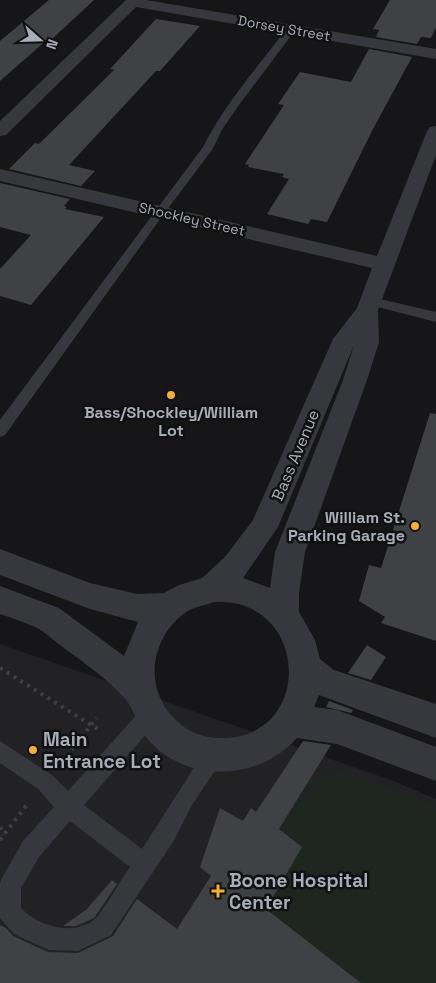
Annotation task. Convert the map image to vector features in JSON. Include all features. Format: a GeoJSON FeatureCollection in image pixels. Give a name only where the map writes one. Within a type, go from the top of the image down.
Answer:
{"type":"FeatureCollection","features":[{"type":"Feature","properties":{"kind":"street","name":"Dorsey Street"},"geometry":{"type":"LineString","coordinates":[[134,1],[436,54]]}},
{"type":"Feature","properties":{"kind":"street"},"geometry":{"type":"LineString","coordinates":[[0,131],[134,1]]}},
{"type":"Feature","properties":{"kind":"street","name":"Bass Avenue"},"geometry":{"type":"LineString","coordinates":[[208,591],[235,566],[264,528],[345,339],[369,306],[436,131]]}},
{"type":"Feature","properties":{"kind":"street","name":"Shockley Street"},"geometry":{"type":"LineString","coordinates":[[0,175],[384,264]]}},
{"type":"Feature","properties":{"kind":"street","name":"Bass Avenue"},"geometry":{"type":"LineString","coordinates":[[284,614],[284,593],[290,552],[355,380],[367,342],[369,306]]}},
{"type":"Feature","properties":{"kind":"street"},"geometry":{"type":"LineString","coordinates":[[0,562],[96,598],[137,608],[170,607]]}},
{"type":"Feature","properties":{"kind":"street"},"geometry":{"type":"LineString","coordinates":[[0,600],[48,618],[102,657],[144,703],[167,735],[192,749],[215,753],[247,751],[271,740],[292,721],[305,697],[309,670],[305,649],[297,630],[284,614],[268,602],[249,594],[228,590],[208,591],[188,597],[170,607],[154,623],[142,643],[136,666],[144,703]]}},
{"type":"Feature","properties":{"kind":"street"},"geometry":{"type":"LineString","coordinates":[[309,670],[324,682],[436,721]]}},
{"type":"Feature","properties":{"kind":"street"},"geometry":{"type":"LineString","coordinates":[[292,721],[337,726],[436,764]]}},
{"type":"Feature","properties":{"kind":"lane"},"geometry":{"type":"LineString","coordinates":[[0,431],[159,212],[208,148],[218,128],[235,103],[291,29]]}},
{"type":"Feature","properties":{"kind":"lane"},"geometry":{"type":"LineString","coordinates":[[369,306],[436,317]]}},
{"type":"Feature","properties":{"kind":"lane"},"geometry":{"type":"LineString","coordinates":[[144,703],[70,807],[31,849],[10,886],[10,912],[22,926],[49,938],[78,939],[103,927],[165,834],[185,798],[215,753]]}},
{"type":"Feature","properties":{"kind":"lane"},"geometry":{"type":"LineString","coordinates":[[0,751],[45,782],[70,807],[145,866]]}},
{"type":"Feature","properties":{"kind":"path"},"geometry":{"type":"LineString","coordinates":[[0,668],[101,731]]}},
{"type":"Feature","properties":{"kind":"path"},"geometry":{"type":"LineString","coordinates":[[0,826],[3,835]]}},
{"type":"Feature","properties":{"kind":"shaded area","name":"Boone Hospital Center"},"geometry":{"type":"Polygon","coordinates":[[[0,644],[391,780],[436,799],[436,983],[0,983],[0,644]]]}},
{"type":"Feature","properties":{"kind":"shaded area"},"geometry":{"type":"Polygon","coordinates":[[[344,770],[436,805],[436,983],[359,983],[359,981],[266,909],[302,847],[281,831],[314,780],[344,770]]]}},
{"type":"Feature","properties":{"kind":"building"},"geometry":{"type":"Polygon","coordinates":[[[49,0],[94,0],[52,39],[49,38],[0,81],[0,41],[49,0]]]}},
{"type":"Feature","properties":{"kind":"building"},"geometry":{"type":"Polygon","coordinates":[[[390,0],[436,0],[436,27],[431,38],[421,37],[417,44],[376,37],[379,30],[373,29],[390,0]]]}},
{"type":"Feature","properties":{"kind":"building"},"geometry":{"type":"Polygon","coordinates":[[[156,19],[200,26],[160,71],[156,71],[69,165],[95,171],[81,186],[9,169],[35,143],[39,144],[114,70],[110,69],[156,19]]]}},
{"type":"Feature","properties":{"kind":"building"},"geometry":{"type":"Polygon","coordinates":[[[369,49],[412,57],[373,129],[327,222],[311,219],[308,224],[267,214],[289,179],[282,177],[284,174],[248,167],[249,165],[245,164],[284,105],[278,104],[300,72],[351,82],[369,49]]]}},
{"type":"Feature","properties":{"kind":"building"},"geometry":{"type":"Polygon","coordinates":[[[0,183],[70,199],[64,206],[67,207],[65,209],[104,217],[31,305],[0,296],[0,269],[31,235],[0,227],[0,183]]]}},
{"type":"Feature","properties":{"kind":"building","name":"William St. Parking Garage"},"geometry":{"type":"Polygon","coordinates":[[[430,413],[436,414],[436,641],[381,623],[385,617],[359,601],[369,565],[381,568],[430,413]]]}},
{"type":"Feature","properties":{"kind":"building"},"geometry":{"type":"Polygon","coordinates":[[[367,645],[386,657],[371,680],[348,673],[367,645]]]}},
{"type":"Feature","properties":{"kind":"building"},"geometry":{"type":"Polygon","coordinates":[[[329,701],[353,710],[351,713],[326,707],[329,701]]]}},
{"type":"Feature","properties":{"kind":"building"},"geometry":{"type":"Polygon","coordinates":[[[303,741],[331,745],[279,829],[302,847],[266,909],[361,983],[0,983],[0,925],[6,928],[13,936],[48,952],[78,953],[113,936],[137,899],[177,929],[211,876],[200,867],[220,808],[243,821],[251,808],[256,812],[303,741]]]}},
{"type":"Feature","properties":{"kind":"building"},"geometry":{"type":"Polygon","coordinates":[[[112,880],[117,884],[94,918],[76,926],[63,926],[87,909],[112,880]]]}},
{"type":"Feature","properties":{"kind":"place","name":"Bass/Shockley/William Lot"},"geometry":{"type":"Point","coordinates":[171,395]}},
{"type":"Feature","properties":{"kind":"place","name":"William St. Parking Garage"},"geometry":{"type":"Point","coordinates":[415,526]}},
{"type":"Feature","properties":{"kind":"place","name":"Main Entrance Lot"},"geometry":{"type":"Point","coordinates":[33,750]}},
{"type":"Feature","properties":{"kind":"place","name":"Boone Hospital Center"},"geometry":{"type":"Point","coordinates":[218,891]}}]}
